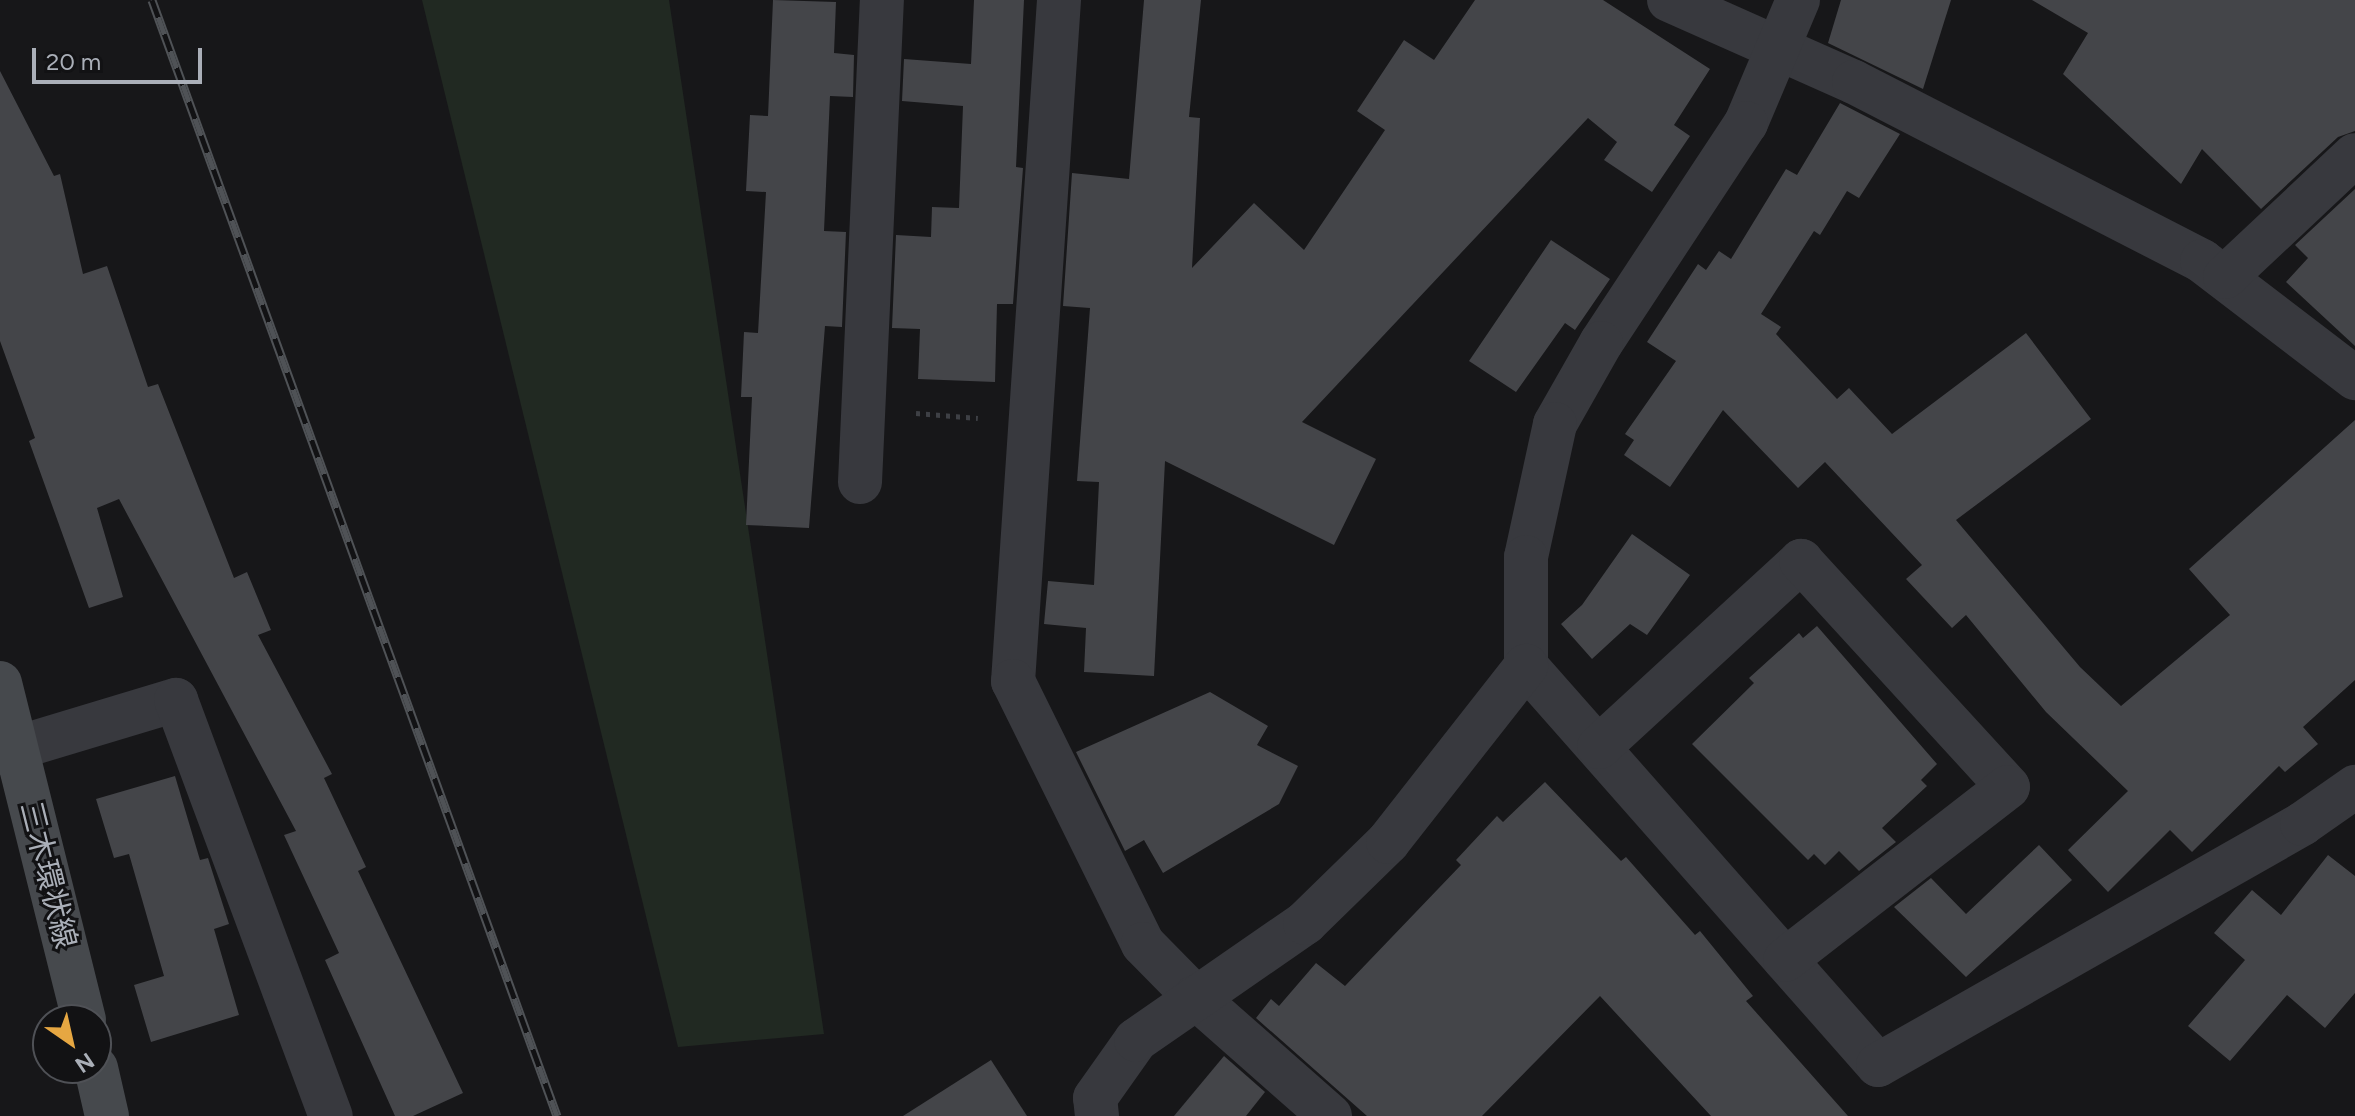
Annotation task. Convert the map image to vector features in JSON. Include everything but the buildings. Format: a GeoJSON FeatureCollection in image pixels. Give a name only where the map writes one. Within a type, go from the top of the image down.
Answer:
{"type":"FeatureCollection","features":[{"type":"Feature","properties":{"kind":"main road","name":"三木環状線"},"geometry":{"type":"LineString","coordinates":[[0,683],[8,750],[79,1004]]}},
{"type":"Feature","properties":{"kind":"main road"},"geometry":{"type":"LineString","coordinates":[[100,1084],[107,1116]]}},
{"type":"Feature","properties":{"kind":"street"},"geometry":{"type":"LineString","coordinates":[[860,482],[882,0]]}},
{"type":"Feature","properties":{"kind":"street"},"geometry":{"type":"LineString","coordinates":[[1059,0],[1013,681],[1143,944],[1195,997],[1330,1116]]}},
{"type":"Feature","properties":{"kind":"street"},"geometry":{"type":"LineString","coordinates":[[1669,0],[1777,51],[1854,82],[2202,261],[2355,378]]}},
{"type":"Feature","properties":{"kind":"street"},"geometry":{"type":"LineString","coordinates":[[1097,1116],[1095,1098],[1136,1040],[1305,923],[1388,842],[1526,666],[1526,557],[1555,424],[1601,343],[1746,123],[1798,0]]}},
{"type":"Feature","properties":{"kind":"street"},"geometry":{"type":"LineString","coordinates":[[2225,277],[2355,155]]}},
{"type":"Feature","properties":{"kind":"street"},"geometry":{"type":"LineString","coordinates":[[1599,747],[1801,561],[2008,787],[1785,960]]}},
{"type":"Feature","properties":{"kind":"street"},"geometry":{"type":"LineString","coordinates":[[1526,666],[1878,1065],[2302,824],[2355,787]]}},
{"type":"Feature","properties":{"kind":"street"},"geometry":{"type":"LineString","coordinates":[[8,750],[176,700],[331,1116]]}},
{"type":"Feature","properties":{"kind":"path"},"geometry":{"type":"LineString","coordinates":[[863,410],[1031,421]]}},
{"type":"Feature","properties":{"kind":"shaded area"},"geometry":{"type":"Polygon","coordinates":[[[422,0],[669,0],[824,1034],[678,1047],[422,0]]]}},
{"type":"Feature","properties":{"kind":"railway"},"geometry":{"type":"LineString","coordinates":[[152,0],[557,1116]]}}]}
